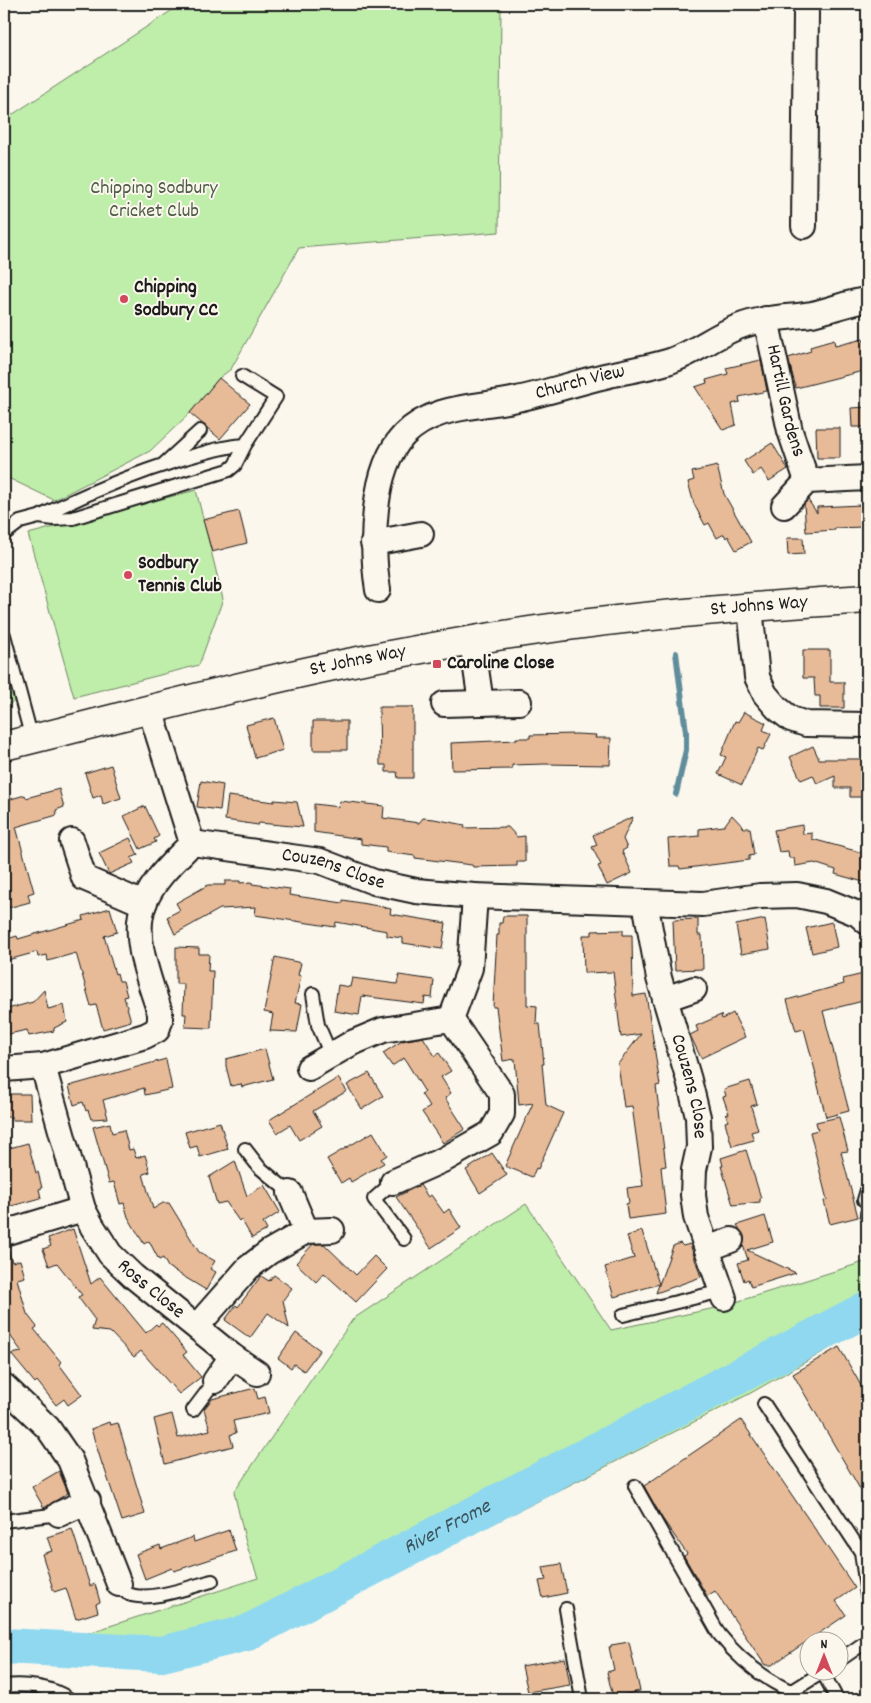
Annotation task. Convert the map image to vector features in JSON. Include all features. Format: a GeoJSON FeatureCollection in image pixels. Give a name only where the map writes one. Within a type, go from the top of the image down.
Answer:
{"type":"FeatureCollection","features":[{"type":"Feature","properties":{"kind":"street"},"geometry":{"type":"LineString","coordinates":[[804,226],[806,13]]}},
{"type":"Feature","properties":{"kind":"street","name":"Church View"},"geometry":{"type":"LineString","coordinates":[[378,590],[373,543],[380,485],[391,454],[403,436],[423,421],[449,410],[516,400],[605,376],[667,362],[736,328],[766,319],[810,314],[867,300]]}},
{"type":"Feature","properties":{"kind":"street","name":"Hartill Gardens"},"geometry":{"type":"LineString","coordinates":[[766,319],[788,425],[807,482]]}},
{"type":"Feature","properties":{"kind":"street","name":"Hartill Gardens"},"geometry":{"type":"LineString","coordinates":[[784,506],[807,482],[867,478]]}},
{"type":"Feature","properties":{"kind":"street"},"geometry":{"type":"LineString","coordinates":[[373,543],[421,534]]}},
{"type":"Feature","properties":{"kind":"street","name":"St Johns Way"},"geometry":{"type":"LineString","coordinates":[[4,746],[337,665],[472,641],[581,624],[750,606],[867,599]]}},
{"type":"Feature","properties":{"kind":"street"},"geometry":{"type":"LineString","coordinates":[[750,606],[757,677],[765,694],[777,708],[791,719],[806,724],[867,725]]}},
{"type":"Feature","properties":{"kind":"street"},"geometry":{"type":"LineString","coordinates":[[472,641],[482,703]]}},
{"type":"Feature","properties":{"kind":"street"},"geometry":{"type":"LineString","coordinates":[[444,704],[519,702]]}},
{"type":"Feature","properties":{"kind":"street"},"geometry":{"type":"LineString","coordinates":[[4,1069],[43,1066],[145,1036],[157,1030],[160,1013],[142,954],[140,928],[144,904],[155,884],[171,864],[192,843],[150,709]]}},
{"type":"Feature","properties":{"kind":"street"},"geometry":{"type":"LineString","coordinates":[[72,841],[84,878],[144,904]]}},
{"type":"Feature","properties":{"kind":"street","name":"Couzens Close"},"geometry":{"type":"LineString","coordinates":[[192,843],[320,861],[374,882],[416,891],[475,896],[703,904],[760,896],[797,895],[826,901],[858,914],[867,922]]}},
{"type":"Feature","properties":{"kind":"street"},"geometry":{"type":"LineString","coordinates":[[451,1019],[470,968],[475,896]]}},
{"type":"Feature","properties":{"kind":"street","name":"Couzens Close"},"geometry":{"type":"LineString","coordinates":[[645,902],[659,978],[698,1117],[700,1148],[694,1170],[693,1195],[696,1217],[723,1294]]}},
{"type":"Feature","properties":{"kind":"street"},"geometry":{"type":"LineString","coordinates":[[665,999],[694,989]]}},
{"type":"Feature","properties":{"kind":"street"},"geometry":{"type":"LineString","coordinates":[[309,1068],[352,1043],[383,1030],[451,1019]]}},
{"type":"Feature","properties":{"kind":"street"},"geometry":{"type":"LineString","coordinates":[[394,1182],[445,1159],[491,1133],[502,1114],[502,1094],[451,1019]]}},
{"type":"Feature","properties":{"kind":"street","name":"Ross Close"},"geometry":{"type":"LineString","coordinates":[[43,1066],[83,1209],[110,1254],[133,1276],[232,1356],[257,1373]]}},
{"type":"Feature","properties":{"kind":"street"},"geometry":{"type":"LineString","coordinates":[[290,1193],[306,1231]]}},
{"type":"Feature","properties":{"kind":"street"},"geometry":{"type":"LineString","coordinates":[[4,1234],[83,1209]]}},
{"type":"Feature","properties":{"kind":"street"},"geometry":{"type":"LineString","coordinates":[[197,1326],[248,1268],[269,1252],[306,1231],[332,1230]]}},
{"type":"Feature","properties":{"kind":"street"},"geometry":{"type":"LineString","coordinates":[[707,1249],[731,1240]]}},
{"type":"Feature","properties":{"kind":"street"},"geometry":{"type":"LineString","coordinates":[[214,1381],[232,1356]]}},
{"type":"Feature","properties":{"kind":"street"},"geometry":{"type":"LineString","coordinates":[[4,1386],[48,1428],[70,1460],[120,1584]]}},
{"type":"Feature","properties":{"kind":"street"},"geometry":{"type":"LineString","coordinates":[[58,1514],[88,1501]]}},
{"type":"Feature","properties":{"kind":"lane"},"geometry":{"type":"LineString","coordinates":[[39,517],[54,519],[73,518],[229,470],[235,465],[245,445],[276,397],[242,376]]}},
{"type":"Feature","properties":{"kind":"lane"},"geometry":{"type":"LineString","coordinates":[[162,465],[200,430]]}},
{"type":"Feature","properties":{"kind":"lane"},"geometry":{"type":"LineString","coordinates":[[4,534],[20,522],[39,517],[141,472],[226,446],[245,445]]}},
{"type":"Feature","properties":{"kind":"lane"},"geometry":{"type":"LineString","coordinates":[[4,635],[32,740]]}},
{"type":"Feature","properties":{"kind":"lane"},"geometry":{"type":"LineString","coordinates":[[313,994],[318,1025],[332,1055]]}},
{"type":"Feature","properties":{"kind":"lane"},"geometry":{"type":"LineString","coordinates":[[244,1149],[259,1167],[290,1193]]}},
{"type":"Feature","properties":{"kind":"lane"},"geometry":{"type":"LineString","coordinates":[[394,1182],[374,1199],[404,1239]]}},
{"type":"Feature","properties":{"kind":"lane"},"geometry":{"type":"LineString","coordinates":[[623,1314],[723,1294]]}},
{"type":"Feature","properties":{"kind":"lane"},"geometry":{"type":"LineString","coordinates":[[193,1410],[214,1381]]}},
{"type":"Feature","properties":{"kind":"lane"},"geometry":{"type":"LineString","coordinates":[[764,1404],[861,1552],[867,1595]]}},
{"type":"Feature","properties":{"kind":"lane"},"geometry":{"type":"LineString","coordinates":[[635,1486],[719,1634],[728,1645],[754,1668],[788,1690],[794,1690],[811,1680]]}},
{"type":"Feature","properties":{"kind":"lane"},"geometry":{"type":"LineString","coordinates":[[4,1521],[58,1514]]}},
{"type":"Feature","properties":{"kind":"lane"},"geometry":{"type":"LineString","coordinates":[[120,1584],[128,1593],[138,1596],[160,1595],[212,1581]]}},
{"type":"Feature","properties":{"kind":"lane"},"geometry":{"type":"LineString","coordinates":[[566,1609],[582,1699]]}},
{"type":"Feature","properties":{"kind":"lane"},"geometry":{"type":"LineString","coordinates":[[848,1655],[867,1641]]}},
{"type":"Feature","properties":{"kind":"lane"},"geometry":{"type":"LineString","coordinates":[[828,1680],[837,1699]]}},
{"type":"Feature","properties":{"kind":"lane"},"geometry":{"type":"LineString","coordinates":[[4,1686],[20,1685],[47,1689],[69,1699]]}},
{"type":"Feature","properties":{"kind":"green space","name":"Chipping Sodbury Cricket Club"},"geometry":{"type":"Polygon","coordinates":[[[177,4],[501,4],[499,232],[299,248],[231,369],[219,378],[190,413],[150,451],[54,500],[4,476],[4,120],[177,7],[177,4]]]}},
{"type":"Feature","properties":{"kind":"green space","name":"Sodbury Tennis Club"},"geometry":{"type":"Polygon","coordinates":[[[196,490],[223,599],[199,665],[74,697],[28,534],[196,490]]]}},
{"type":"Feature","properties":{"kind":"green space"},"geometry":{"type":"Polygon","coordinates":[[[4,659],[15,701],[4,706],[4,659]]]}},
{"type":"Feature","properties":{"kind":"green space"},"geometry":{"type":"Polygon","coordinates":[[[526,1204],[611,1330],[720,1307],[867,1261],[867,1327],[749,1394],[256,1644],[162,1664],[86,1661],[85,1634],[258,1578],[246,1543],[234,1492],[353,1319],[526,1204]]]}},
{"type":"Feature","properties":{"kind":"building"},"geometry":{"type":"Polygon","coordinates":[[[863,339],[867,355],[867,370],[796,388],[788,358],[811,351],[810,347],[834,340],[835,346],[863,339]]]}},
{"type":"Feature","properties":{"kind":"building"},"geometry":{"type":"Polygon","coordinates":[[[761,360],[767,391],[739,397],[740,402],[732,404],[736,425],[723,430],[695,387],[707,383],[706,380],[728,374],[726,368],[761,360]]]}},
{"type":"Feature","properties":{"kind":"building"},"geometry":{"type":"Polygon","coordinates":[[[219,378],[250,404],[220,439],[190,413],[219,378]]]}},
{"type":"Feature","properties":{"kind":"building"},"geometry":{"type":"Polygon","coordinates":[[[867,407],[867,427],[852,427],[851,408],[867,407]]]}},
{"type":"Feature","properties":{"kind":"building"},"geometry":{"type":"Polygon","coordinates":[[[816,428],[840,428],[840,458],[817,458],[816,428]]]}},
{"type":"Feature","properties":{"kind":"building"},"geometry":{"type":"Polygon","coordinates":[[[772,443],[788,469],[769,481],[761,469],[753,475],[744,461],[772,443]]]}},
{"type":"Feature","properties":{"kind":"building"},"geometry":{"type":"Polygon","coordinates":[[[717,466],[724,494],[751,542],[736,550],[728,536],[726,538],[724,534],[717,538],[709,523],[705,525],[694,504],[688,482],[694,480],[692,472],[717,466]]]}},
{"type":"Feature","properties":{"kind":"building"},"geometry":{"type":"Polygon","coordinates":[[[808,500],[817,513],[817,507],[862,505],[863,527],[806,532],[804,504],[808,500]]]}},
{"type":"Feature","properties":{"kind":"building"},"geometry":{"type":"Polygon","coordinates":[[[239,511],[247,543],[212,552],[203,520],[239,511]]]}},
{"type":"Feature","properties":{"kind":"building"},"geometry":{"type":"Polygon","coordinates":[[[787,538],[803,538],[804,554],[788,555],[787,538]]]}},
{"type":"Feature","properties":{"kind":"building"},"geometry":{"type":"Polygon","coordinates":[[[803,650],[830,650],[830,682],[844,682],[844,708],[820,708],[820,696],[815,696],[814,678],[803,678],[803,650]]]}},
{"type":"Feature","properties":{"kind":"building"},"geometry":{"type":"Polygon","coordinates":[[[379,707],[413,707],[413,778],[398,778],[397,772],[386,772],[386,765],[380,765],[379,707]]]}},
{"type":"Feature","properties":{"kind":"building"},"geometry":{"type":"Polygon","coordinates":[[[744,712],[766,723],[763,730],[771,734],[763,750],[758,748],[742,785],[718,774],[726,757],[721,755],[735,721],[738,722],[744,712]]]}},
{"type":"Feature","properties":{"kind":"building"},"geometry":{"type":"Polygon","coordinates":[[[274,718],[283,750],[255,758],[246,725],[274,718]]]}},
{"type":"Feature","properties":{"kind":"building"},"geometry":{"type":"Polygon","coordinates":[[[313,721],[347,721],[347,750],[313,750],[313,721]]]}},
{"type":"Feature","properties":{"kind":"building"},"geometry":{"type":"Polygon","coordinates":[[[530,735],[596,735],[595,738],[611,738],[610,765],[512,765],[512,769],[452,770],[451,743],[516,740],[516,738],[530,738],[530,735]]]}},
{"type":"Feature","properties":{"kind":"building"},"geometry":{"type":"Polygon","coordinates":[[[813,746],[819,759],[867,759],[867,761],[862,763],[867,763],[867,797],[850,797],[850,788],[835,788],[835,776],[817,784],[813,775],[801,780],[790,757],[813,746]]]}},
{"type":"Feature","properties":{"kind":"building"},"geometry":{"type":"Polygon","coordinates":[[[111,765],[121,798],[103,804],[101,795],[93,798],[85,773],[111,765]]]}},
{"type":"Feature","properties":{"kind":"building"},"geometry":{"type":"Polygon","coordinates":[[[201,781],[223,785],[220,810],[197,807],[201,781]]]}},
{"type":"Feature","properties":{"kind":"building"},"geometry":{"type":"Polygon","coordinates":[[[59,789],[64,807],[56,810],[57,815],[16,827],[34,892],[28,894],[30,902],[4,909],[4,801],[25,795],[26,798],[59,789]]]}},
{"type":"Feature","properties":{"kind":"building"},"geometry":{"type":"Polygon","coordinates":[[[228,796],[274,802],[274,800],[297,802],[303,827],[259,823],[258,825],[225,820],[228,796]]]}},
{"type":"Feature","properties":{"kind":"building"},"geometry":{"type":"Polygon","coordinates":[[[340,801],[384,806],[383,818],[419,823],[423,818],[434,819],[465,825],[464,828],[508,827],[517,837],[525,836],[525,862],[517,862],[517,866],[473,867],[472,865],[415,858],[415,856],[386,852],[386,847],[361,844],[361,839],[314,832],[314,804],[339,807],[340,801]]]}},
{"type":"Feature","properties":{"kind":"building"},"geometry":{"type":"Polygon","coordinates":[[[145,806],[159,836],[154,839],[156,842],[140,849],[124,816],[145,806]]]}},
{"type":"Feature","properties":{"kind":"building"},"geometry":{"type":"Polygon","coordinates":[[[732,815],[744,828],[750,828],[754,855],[749,856],[749,860],[680,869],[679,866],[670,866],[668,839],[699,836],[699,829],[724,826],[732,815]]]}},
{"type":"Feature","properties":{"kind":"building"},"geometry":{"type":"Polygon","coordinates":[[[633,817],[623,839],[627,848],[622,851],[632,873],[607,885],[598,866],[601,865],[592,847],[597,845],[593,835],[633,817]]]}},
{"type":"Feature","properties":{"kind":"building"},"geometry":{"type":"Polygon","coordinates":[[[802,825],[803,834],[812,833],[812,839],[867,854],[867,883],[835,874],[836,870],[814,863],[795,866],[794,858],[789,858],[788,851],[779,852],[774,830],[802,825]]]}},
{"type":"Feature","properties":{"kind":"building"},"geometry":{"type":"Polygon","coordinates":[[[130,838],[138,855],[131,858],[134,863],[109,874],[99,853],[130,838]]]}},
{"type":"Feature","properties":{"kind":"building"},"geometry":{"type":"Polygon","coordinates":[[[225,881],[252,882],[252,884],[290,889],[289,895],[343,903],[343,900],[378,906],[391,909],[390,914],[446,923],[442,949],[403,943],[403,938],[387,936],[387,931],[336,922],[335,927],[255,915],[256,907],[220,909],[175,934],[167,917],[180,910],[176,903],[208,885],[225,885],[225,881]]]}},
{"type":"Feature","properties":{"kind":"building"},"geometry":{"type":"Polygon","coordinates":[[[110,908],[117,932],[104,936],[115,974],[117,973],[119,981],[123,981],[127,996],[124,997],[131,1021],[103,1029],[96,1005],[91,1006],[76,953],[48,961],[47,955],[38,957],[37,952],[4,961],[4,940],[17,936],[18,939],[84,920],[83,916],[110,908]]]}},
{"type":"Feature","properties":{"kind":"building"},"geometry":{"type":"Polygon","coordinates":[[[503,916],[527,916],[527,1005],[537,1006],[536,1024],[540,1024],[546,1105],[563,1113],[538,1169],[536,1168],[532,1177],[505,1166],[533,1103],[519,1105],[515,1059],[503,1061],[496,1007],[493,1007],[497,935],[499,935],[499,923],[502,923],[503,916]]]}},
{"type":"Feature","properties":{"kind":"building"},"geometry":{"type":"Polygon","coordinates":[[[698,919],[698,935],[702,935],[703,969],[675,970],[673,920],[698,919]]]}},
{"type":"Feature","properties":{"kind":"building"},"geometry":{"type":"Polygon","coordinates":[[[765,919],[770,949],[741,954],[736,925],[765,919]]]}},
{"type":"Feature","properties":{"kind":"building"},"geometry":{"type":"Polygon","coordinates":[[[832,922],[837,947],[812,953],[806,928],[832,922]]]}},
{"type":"Feature","properties":{"kind":"building"},"geometry":{"type":"Polygon","coordinates":[[[623,930],[623,935],[632,935],[633,996],[646,994],[660,1085],[656,1086],[666,1166],[661,1167],[666,1214],[628,1219],[626,1204],[629,1203],[627,1188],[643,1186],[632,1106],[624,1107],[618,1064],[641,1034],[621,1037],[613,972],[584,973],[583,935],[592,935],[592,931],[623,930]]]}},
{"type":"Feature","properties":{"kind":"building"},"geometry":{"type":"Polygon","coordinates":[[[176,947],[199,948],[199,954],[209,954],[208,971],[213,971],[211,1028],[185,1027],[186,1014],[183,1014],[184,984],[176,984],[176,947]]]}},
{"type":"Feature","properties":{"kind":"building"},"geometry":{"type":"Polygon","coordinates":[[[275,957],[301,963],[298,975],[301,976],[295,1003],[302,1004],[297,1032],[270,1031],[273,1014],[264,1012],[275,957]]]}},
{"type":"Feature","properties":{"kind":"building"},"geometry":{"type":"Polygon","coordinates":[[[867,973],[867,1000],[823,1011],[849,1111],[826,1117],[804,1029],[796,1031],[787,1000],[844,984],[843,979],[867,973]]]}},
{"type":"Feature","properties":{"kind":"building"},"geometry":{"type":"Polygon","coordinates":[[[399,975],[434,980],[432,998],[425,997],[424,1004],[362,996],[359,1015],[334,1011],[338,985],[350,987],[352,978],[397,984],[399,975]]]}},
{"type":"Feature","properties":{"kind":"building"},"geometry":{"type":"Polygon","coordinates":[[[44,990],[48,1009],[64,1005],[67,1022],[54,1028],[54,1031],[29,1036],[27,1030],[4,1035],[4,1010],[33,1002],[44,990]]]}},
{"type":"Feature","properties":{"kind":"building"},"geometry":{"type":"Polygon","coordinates":[[[733,1013],[745,1037],[701,1058],[690,1035],[698,1031],[696,1026],[721,1015],[722,1019],[733,1013]]]}},
{"type":"Feature","properties":{"kind":"building"},"geometry":{"type":"Polygon","coordinates":[[[423,1037],[435,1056],[439,1053],[451,1071],[441,1077],[451,1093],[445,1098],[465,1129],[443,1143],[422,1112],[430,1107],[421,1094],[425,1092],[404,1058],[392,1066],[383,1053],[402,1041],[423,1037]]]}},
{"type":"Feature","properties":{"kind":"building"},"geometry":{"type":"Polygon","coordinates":[[[265,1049],[273,1079],[242,1087],[241,1084],[231,1086],[226,1059],[265,1049]]]}},
{"type":"Feature","properties":{"kind":"building"},"geometry":{"type":"Polygon","coordinates":[[[166,1059],[172,1089],[145,1095],[144,1088],[103,1100],[108,1118],[91,1119],[83,1102],[74,1105],[69,1086],[166,1059]]]}},
{"type":"Feature","properties":{"kind":"building"},"geometry":{"type":"Polygon","coordinates":[[[369,1073],[383,1096],[362,1109],[347,1085],[369,1073]]]}},
{"type":"Feature","properties":{"kind":"building"},"geometry":{"type":"Polygon","coordinates":[[[338,1078],[347,1091],[313,1111],[322,1126],[299,1140],[290,1125],[277,1133],[269,1120],[338,1078]]]}},
{"type":"Feature","properties":{"kind":"building"},"geometry":{"type":"Polygon","coordinates":[[[750,1081],[757,1104],[751,1106],[758,1130],[751,1132],[754,1140],[732,1146],[725,1122],[728,1121],[726,1114],[729,1114],[723,1097],[726,1096],[724,1089],[750,1081]]]}},
{"type":"Feature","properties":{"kind":"building"},"geometry":{"type":"Polygon","coordinates":[[[4,1094],[30,1094],[31,1120],[12,1120],[12,1117],[4,1117],[4,1094]]]}},
{"type":"Feature","properties":{"kind":"building"},"geometry":{"type":"Polygon","coordinates":[[[839,1117],[848,1151],[841,1152],[858,1217],[830,1224],[824,1201],[827,1200],[810,1132],[818,1130],[816,1122],[839,1117]]]}},
{"type":"Feature","properties":{"kind":"building"},"geometry":{"type":"Polygon","coordinates":[[[220,1122],[228,1149],[200,1157],[197,1146],[190,1148],[185,1132],[220,1122]]]}},
{"type":"Feature","properties":{"kind":"building"},"geometry":{"type":"Polygon","coordinates":[[[110,1123],[112,1133],[124,1130],[129,1150],[133,1149],[136,1158],[145,1155],[150,1172],[143,1174],[153,1209],[163,1203],[169,1203],[199,1252],[215,1261],[210,1269],[216,1272],[206,1290],[168,1267],[163,1258],[159,1260],[149,1241],[144,1244],[128,1217],[124,1203],[120,1204],[114,1182],[109,1183],[93,1127],[110,1123]]]}},
{"type":"Feature","properties":{"kind":"building"},"geometry":{"type":"Polygon","coordinates":[[[373,1132],[387,1155],[381,1159],[384,1163],[351,1182],[349,1178],[341,1183],[327,1159],[373,1132]]]}},
{"type":"Feature","properties":{"kind":"building"},"geometry":{"type":"Polygon","coordinates":[[[28,1143],[42,1188],[39,1189],[41,1198],[4,1208],[4,1161],[9,1159],[6,1149],[28,1143]]]}},
{"type":"Feature","properties":{"kind":"building"},"geometry":{"type":"Polygon","coordinates":[[[746,1150],[761,1198],[760,1202],[733,1205],[721,1166],[723,1166],[721,1158],[746,1150]]]}},
{"type":"Feature","properties":{"kind":"building"},"geometry":{"type":"Polygon","coordinates":[[[492,1153],[507,1175],[480,1193],[466,1170],[492,1153]]]}},
{"type":"Feature","properties":{"kind":"building"},"geometry":{"type":"Polygon","coordinates":[[[235,1161],[247,1196],[264,1185],[280,1212],[263,1223],[267,1230],[252,1238],[241,1219],[239,1221],[226,1202],[217,1204],[209,1177],[235,1161]]]}},
{"type":"Feature","properties":{"kind":"building"},"geometry":{"type":"Polygon","coordinates":[[[420,1185],[428,1197],[431,1195],[444,1213],[449,1209],[461,1228],[431,1248],[396,1197],[420,1185]]]}},
{"type":"Feature","properties":{"kind":"building"},"geometry":{"type":"Polygon","coordinates":[[[765,1216],[773,1242],[747,1250],[796,1273],[751,1287],[748,1279],[744,1281],[738,1263],[748,1260],[743,1245],[744,1236],[737,1225],[765,1216]]]}},
{"type":"Feature","properties":{"kind":"building"},"geometry":{"type":"Polygon","coordinates":[[[73,1229],[91,1284],[100,1277],[146,1333],[156,1324],[158,1326],[162,1323],[187,1352],[183,1355],[201,1377],[179,1394],[141,1351],[134,1357],[110,1332],[92,1330],[95,1320],[78,1297],[82,1295],[57,1263],[49,1266],[43,1249],[51,1246],[48,1238],[73,1229]]]}},
{"type":"Feature","properties":{"kind":"building"},"geometry":{"type":"Polygon","coordinates":[[[642,1231],[659,1284],[614,1297],[605,1267],[634,1258],[627,1236],[642,1231]]]}},
{"type":"Feature","properties":{"kind":"building"},"geometry":{"type":"Polygon","coordinates":[[[680,1243],[683,1246],[690,1244],[701,1277],[656,1293],[673,1246],[680,1243]]]}},
{"type":"Feature","properties":{"kind":"building"},"geometry":{"type":"Polygon","coordinates":[[[313,1244],[324,1244],[356,1275],[374,1256],[387,1269],[356,1302],[324,1273],[316,1282],[296,1263],[313,1244]]]}},
{"type":"Feature","properties":{"kind":"building"},"geometry":{"type":"Polygon","coordinates":[[[8,1249],[12,1262],[20,1260],[25,1277],[17,1279],[27,1314],[37,1327],[34,1329],[61,1362],[59,1364],[82,1395],[68,1405],[64,1399],[56,1405],[37,1381],[35,1383],[11,1354],[22,1352],[4,1327],[4,1250],[8,1249]]]}},
{"type":"Feature","properties":{"kind":"building"},"geometry":{"type":"Polygon","coordinates":[[[274,1275],[292,1288],[283,1300],[289,1328],[268,1313],[250,1338],[225,1320],[236,1305],[238,1307],[261,1276],[269,1281],[274,1275]]]}},
{"type":"Feature","properties":{"kind":"building"},"geometry":{"type":"Polygon","coordinates":[[[296,1333],[320,1350],[304,1371],[294,1364],[291,1368],[278,1358],[296,1333]]]}},
{"type":"Feature","properties":{"kind":"building"},"geometry":{"type":"Polygon","coordinates":[[[839,1347],[867,1396],[867,1501],[793,1374],[839,1347]]]}},
{"type":"Feature","properties":{"kind":"building"},"geometry":{"type":"Polygon","coordinates":[[[255,1388],[258,1399],[265,1397],[269,1413],[233,1421],[236,1433],[230,1435],[233,1446],[165,1464],[154,1419],[172,1414],[178,1438],[210,1430],[204,1409],[212,1399],[255,1388]]]}},
{"type":"Feature","properties":{"kind":"building"},"geometry":{"type":"Polygon","coordinates":[[[741,1420],[855,1588],[836,1601],[846,1615],[824,1630],[798,1630],[798,1647],[772,1665],[765,1665],[715,1591],[707,1596],[684,1556],[687,1554],[662,1518],[644,1486],[741,1420]]]}},
{"type":"Feature","properties":{"kind":"building"},"geometry":{"type":"Polygon","coordinates":[[[109,1422],[110,1425],[118,1423],[145,1514],[122,1521],[91,1429],[109,1422]]]}},
{"type":"Feature","properties":{"kind":"building"},"geometry":{"type":"Polygon","coordinates":[[[59,1471],[68,1493],[44,1508],[32,1487],[59,1471]]]}},
{"type":"Feature","properties":{"kind":"building"},"geometry":{"type":"Polygon","coordinates":[[[72,1529],[90,1586],[95,1584],[100,1602],[96,1604],[98,1612],[76,1619],[66,1588],[54,1592],[42,1554],[52,1551],[47,1537],[72,1529]]]}},
{"type":"Feature","properties":{"kind":"building"},"geometry":{"type":"Polygon","coordinates":[[[229,1530],[236,1551],[174,1571],[172,1568],[145,1579],[136,1554],[160,1545],[161,1549],[193,1537],[194,1542],[229,1530]]]}},
{"type":"Feature","properties":{"kind":"building"},"geometry":{"type":"Polygon","coordinates":[[[561,1564],[567,1593],[543,1598],[539,1581],[546,1580],[543,1567],[561,1564]]]}},
{"type":"Feature","properties":{"kind":"building"},"geometry":{"type":"Polygon","coordinates":[[[629,1642],[640,1691],[613,1697],[607,1672],[614,1670],[609,1647],[629,1642]]]}},
{"type":"Feature","properties":{"kind":"building"},"geometry":{"type":"Polygon","coordinates":[[[565,1658],[570,1685],[528,1692],[522,1666],[565,1658]]]}},
{"type":"Feature","properties":{"kind":"waterway"},"geometry":{"type":"LineString","coordinates":[[676,653],[686,732],[686,750],[676,794]]}},
{"type":"Feature","properties":{"kind":"waterway","name":"River Frome"},"geometry":{"type":"LineString","coordinates":[[4,1646],[162,1654],[247,1633],[867,1309]]}},
{"type":"Feature","properties":{"kind":"place","name":"Chipping Sodbury CC"},"geometry":{"type":"Point","coordinates":[124,299]}},
{"type":"Feature","properties":{"kind":"place","name":"Sodbury Tennis Club"},"geometry":{"type":"Point","coordinates":[128,575]}},
{"type":"Feature","properties":{"kind":"place","name":"Caroline Close"},"geometry":{"type":"Point","coordinates":[437,664]}}]}
